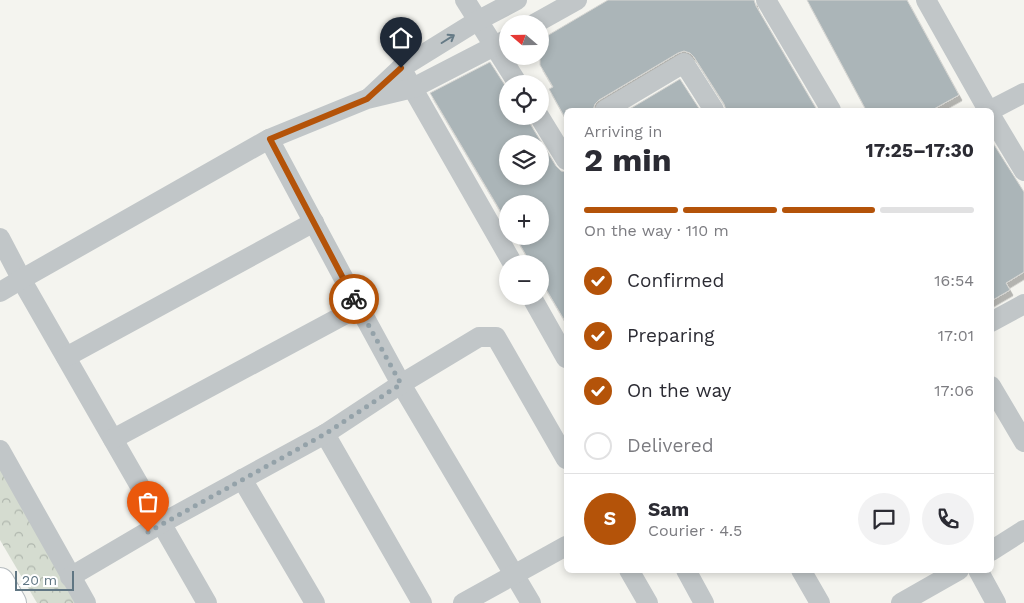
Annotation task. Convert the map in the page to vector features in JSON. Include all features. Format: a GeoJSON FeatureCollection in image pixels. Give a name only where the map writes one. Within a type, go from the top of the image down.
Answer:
{"type":"FeatureCollection","features":[{"type":"Feature","properties":{"kind":"street"},"geometry":{"type":"LineString","coordinates":[[465,0],[477,22],[499,40]]}},
{"type":"Feature","properties":{"kind":"street"},"geometry":{"type":"LineString","coordinates":[[367,99],[401,68],[517,0]]}},
{"type":"Feature","properties":{"kind":"street"},"geometry":{"type":"LineString","coordinates":[[549,16],[577,0]]}},
{"type":"Feature","properties":{"kind":"street"},"geometry":{"type":"LineString","coordinates":[[766,0],[830,108]]}},
{"type":"Feature","properties":{"kind":"street"},"geometry":{"type":"LineString","coordinates":[[926,0],[989,108]]}},
{"type":"Feature","properties":{"kind":"street"},"geometry":{"type":"LineString","coordinates":[[0,292],[270,139],[367,99],[413,88],[499,43]]}},
{"type":"Feature","properties":{"kind":"street"},"geometry":{"type":"LineString","coordinates":[[608,108],[684,62],[713,108]]}},
{"type":"Feature","properties":{"kind":"street"},"geometry":{"type":"LineString","coordinates":[[401,68],[508,255]]}},
{"type":"Feature","properties":{"kind":"street"},"geometry":{"type":"LineString","coordinates":[[994,108],[1024,93]]}},
{"type":"Feature","properties":{"kind":"street"},"geometry":{"type":"LineString","coordinates":[[994,121],[1024,171]]}},
{"type":"Feature","properties":{"kind":"street"},"geometry":{"type":"LineString","coordinates":[[548,125],[560,137],[564,152]]}},
{"type":"Feature","properties":{"kind":"street"},"geometry":{"type":"LineString","coordinates":[[270,139],[358,308],[531,603]]}},
{"type":"Feature","properties":{"kind":"street"},"geometry":{"type":"LineString","coordinates":[[66,357],[314,222]]}},
{"type":"Feature","properties":{"kind":"street"},"geometry":{"type":"LineString","coordinates":[[0,238],[207,603]]}},
{"type":"Feature","properties":{"kind":"street"},"geometry":{"type":"LineString","coordinates":[[994,320],[1024,304]]}},
{"type":"Feature","properties":{"kind":"street"},"geometry":{"type":"LineString","coordinates":[[536,305],[564,354]]}},
{"type":"Feature","properties":{"kind":"street"},"geometry":{"type":"LineString","coordinates":[[113,439],[358,308]]}},
{"type":"Feature","properties":{"kind":"street"},"geometry":{"type":"LineString","coordinates":[[70,577],[162,523],[325,434],[401,384],[479,337],[496,337],[564,456]]}},
{"type":"Feature","properties":{"kind":"street"},"geometry":{"type":"LineString","coordinates":[[994,391],[1024,442]]}},
{"type":"Feature","properties":{"kind":"street"},"geometry":{"type":"LineString","coordinates":[[325,434],[422,603]]}},
{"type":"Feature","properties":{"kind":"street"},"geometry":{"type":"LineString","coordinates":[[0,450],[86,603]]}},
{"type":"Feature","properties":{"kind":"street"},"geometry":{"type":"LineString","coordinates":[[242,479],[315,603]]}},
{"type":"Feature","properties":{"kind":"street"},"geometry":{"type":"LineString","coordinates":[[994,549],[1024,530]]}},
{"type":"Feature","properties":{"kind":"street"},"geometry":{"type":"LineString","coordinates":[[463,603],[515,576],[564,547]]}},
{"type":"Feature","properties":{"kind":"street"},"geometry":{"type":"LineString","coordinates":[[632,573],[648,603]]}},
{"type":"Feature","properties":{"kind":"street"},"geometry":{"type":"LineString","coordinates":[[688,573],[704,603]]}},
{"type":"Feature","properties":{"kind":"street"},"geometry":{"type":"LineString","coordinates":[[803,573],[820,603]]}},
{"type":"Feature","properties":{"kind":"street"},"geometry":{"type":"LineString","coordinates":[[901,603],[954,573]]}},
{"type":"Feature","properties":{"kind":"street"},"geometry":{"type":"LineString","coordinates":[[980,573],[996,603]]}},
{"type":"Feature","properties":{"kind":"street"},"geometry":{"type":"LineString","coordinates":[[0,582],[12,603]]}},
{"type":"Feature","properties":{"kind":"green space"},"geometry":{"type":"Polygon","coordinates":[[[0,466],[80,603],[37,603],[0,540],[0,466]]]}},
{"type":"Feature","properties":{"kind":"building"},"geometry":{"type":"Polygon","coordinates":[[[608,0],[754,0],[816,108],[725,108],[694,57],[684,51],[599,100],[594,108],[564,108],[564,116],[549,89],[553,87],[549,80],[549,75],[546,75],[540,65],[549,65],[549,35],[608,0]]]}},
{"type":"Feature","properties":{"kind":"building"},"geometry":{"type":"Polygon","coordinates":[[[807,0],[907,0],[959,95],[936,108],[865,108],[807,0]]]}},
{"type":"Feature","properties":{"kind":"building"},"geometry":{"type":"Polygon","coordinates":[[[490,62],[499,76],[499,125],[531,125],[537,135],[499,135],[499,185],[549,185],[549,155],[556,166],[564,172],[564,320],[549,294],[549,255],[526,255],[520,245],[549,245],[549,195],[499,195],[499,209],[430,93],[490,62]]]}},
{"type":"Feature","properties":{"kind":"building"},"geometry":{"type":"Polygon","coordinates":[[[680,79],[699,108],[631,108],[680,79]]]}},
{"type":"Feature","properties":{"kind":"building"},"geometry":{"type":"Polygon","coordinates":[[[994,145],[1024,192],[1024,272],[1006,283],[1010,290],[994,299],[994,145]]]}},
{"type":"Feature","properties":{"kind":"way so far"},"geometry":{"type":"LineString","coordinates":[[148,532],[325,434],[401,384],[354,299]]}},
{"type":"Feature","properties":{"kind":"route"},"geometry":{"type":"LineString","coordinates":[[354,299],[270,139],[367,99],[401,68]]}}]}
